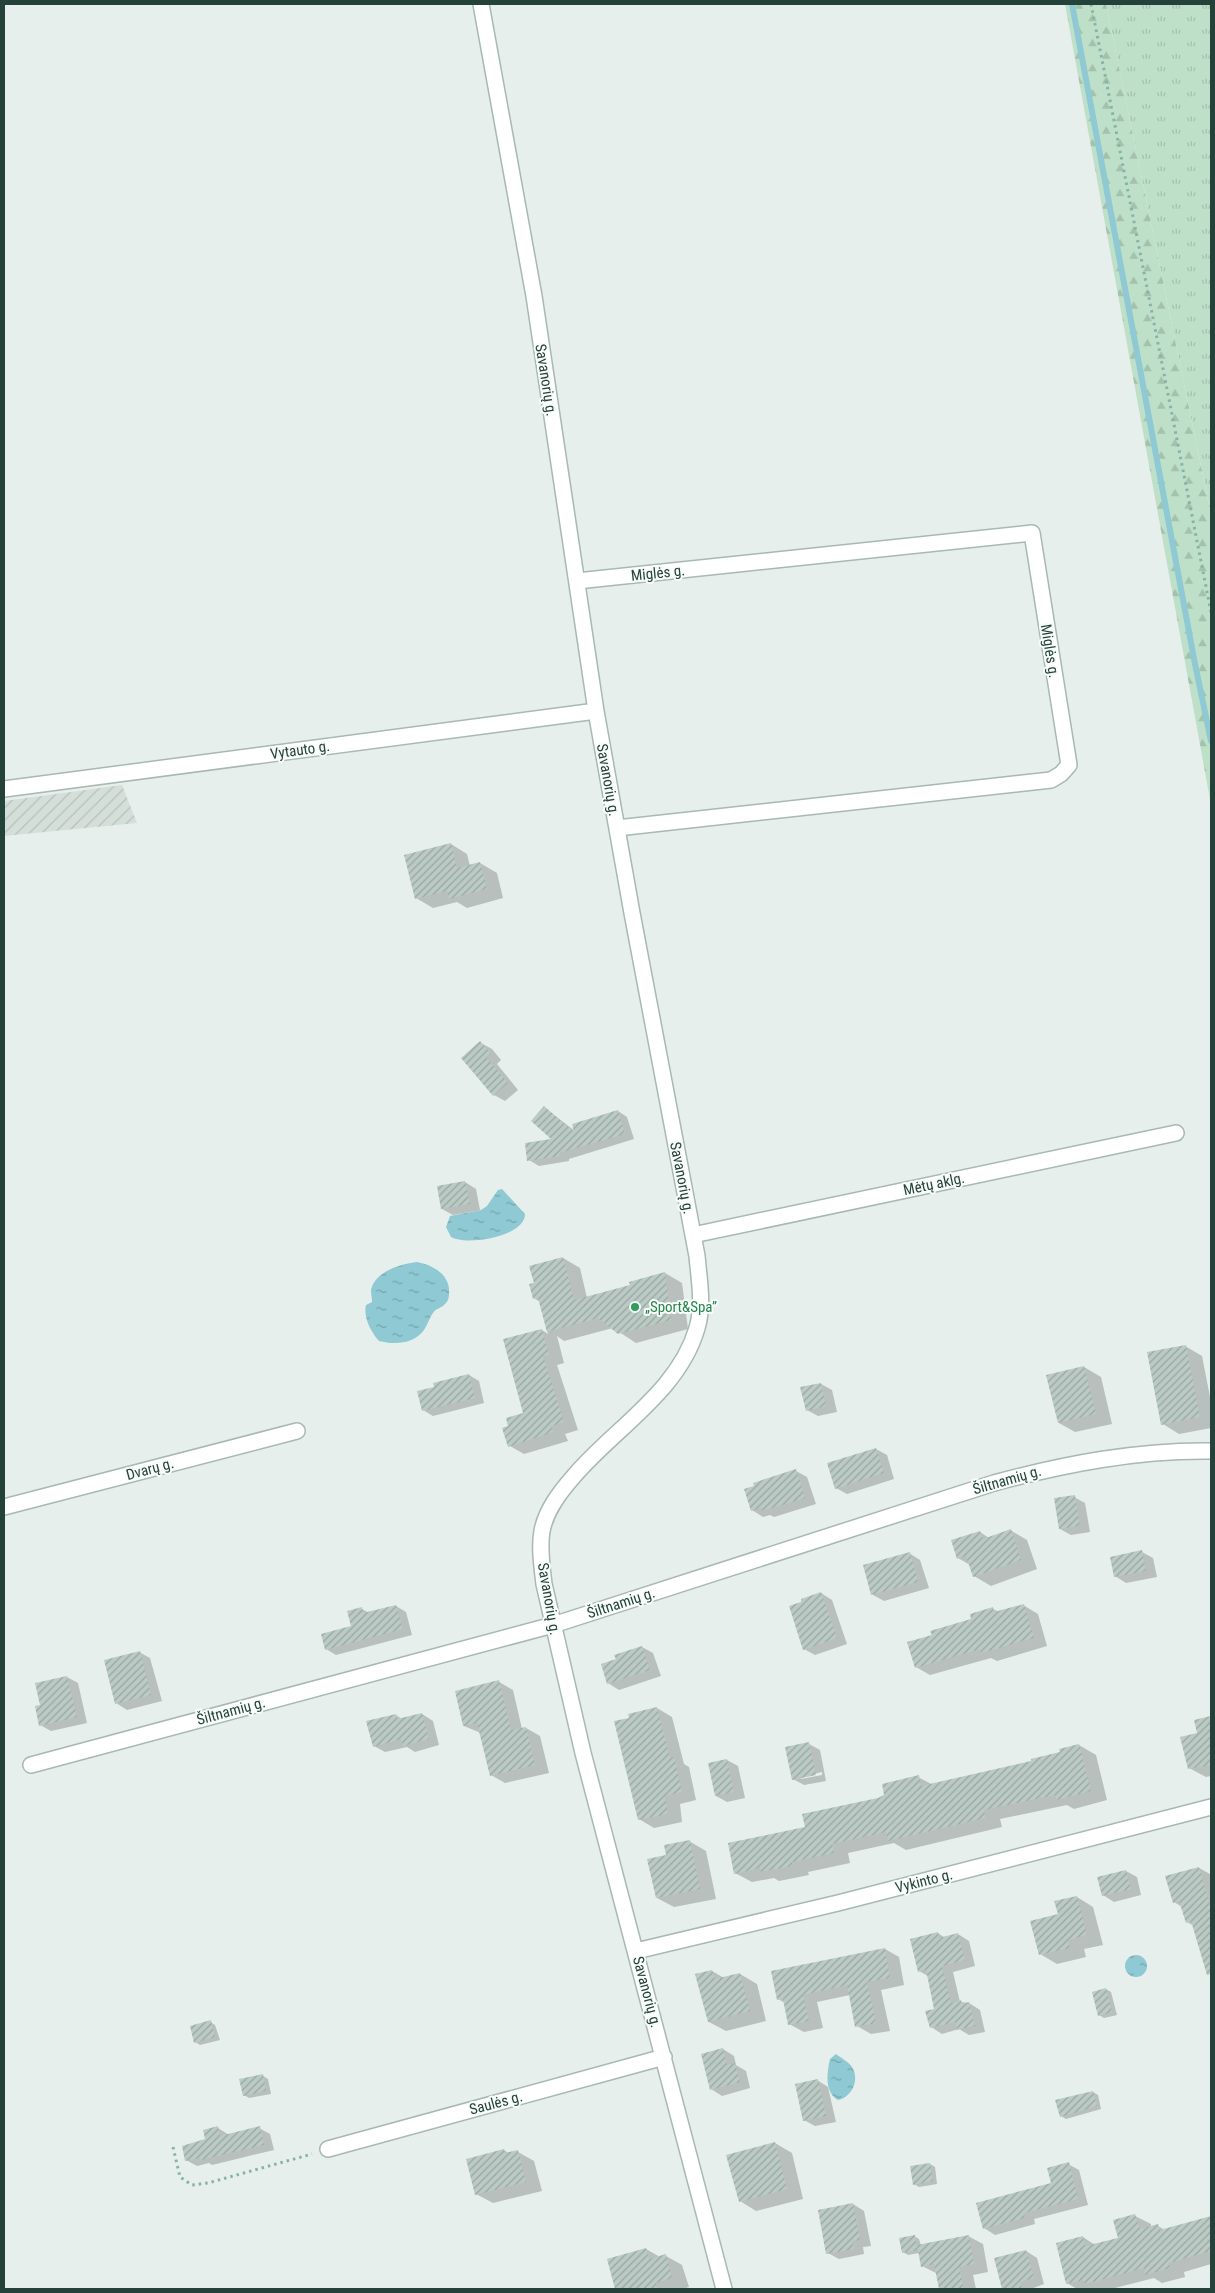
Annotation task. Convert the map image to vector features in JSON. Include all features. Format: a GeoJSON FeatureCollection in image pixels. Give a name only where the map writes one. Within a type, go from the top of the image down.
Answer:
{"type":"FeatureCollection","features":[{"type":"Feature","properties":{"kind":"street","name":"Savanorių g."},"geometry":{"type":"LineString","coordinates":[[481,4],[534,296],[596,711],[693,1235],[701,1294],[698,1327],[686,1356],[670,1381],[582,1466],[563,1489],[548,1515],[542,1531],[541,1557],[544,1584],[583,1753],[724,2289]]}},
{"type":"Feature","properties":{"kind":"street","name":"Miglės g."},"geometry":{"type":"LineString","coordinates":[[577,581],[1032,533],[1069,764],[1062,774],[1051,780],[617,828]]}},
{"type":"Feature","properties":{"kind":"street","name":"Vytauto g."},"geometry":{"type":"LineString","coordinates":[[4,789],[596,711]]}},
{"type":"Feature","properties":{"kind":"street","name":"Mėtų aklg."},"geometry":{"type":"LineString","coordinates":[[693,1235],[1176,1133]]}},
{"type":"Feature","properties":{"kind":"street","name":"Dvarų g."},"geometry":{"type":"LineString","coordinates":[[4,1507],[297,1431]]}},
{"type":"Feature","properties":{"kind":"street","name":"Šiltnamių g."},"geometry":{"type":"LineString","coordinates":[[31,1765],[553,1625],[994,1482],[1100,1458],[1211,1451]]}},
{"type":"Feature","properties":{"kind":"street","name":"Vykinto g."},"geometry":{"type":"LineString","coordinates":[[636,1952],[847,1901],[1211,1807]]}},
{"type":"Feature","properties":{"kind":"street","name":"Saulės g."},"geometry":{"type":"LineString","coordinates":[[328,2149],[664,2057]]}},
{"type":"Feature","properties":{"kind":"path"},"geometry":{"type":"LineString","coordinates":[[1091,4],[1211,612]]}},
{"type":"Feature","properties":{"kind":"path"},"geometry":{"type":"LineString","coordinates":[[173,2147],[180,2177],[192,2185],[208,2183],[328,2149]]}},
{"type":"Feature","properties":{"kind":"shaded area"},"geometry":{"type":"Polygon","coordinates":[[[122,785],[137,823],[4,836],[4,801],[122,785]]]}},
{"type":"Feature","properties":{"kind":"green space"},"geometry":{"type":"Polygon","coordinates":[[[1065,4],[1106,4],[1211,515],[1211,805],[1065,4]]]}},
{"type":"Feature","properties":{"kind":"green space"},"geometry":{"type":"Polygon","coordinates":[[[1106,4],[1211,4],[1211,515],[1106,4]]]}},
{"type":"Feature","properties":{"kind":"water"},"geometry":{"type":"Polygon","coordinates":[[[502,1189],[525,1214],[522,1222],[516,1229],[494,1238],[481,1240],[458,1240],[451,1237],[446,1227],[450,1216],[481,1210],[487,1206],[498,1190],[502,1189]]]}},
{"type":"Feature","properties":{"kind":"water"},"geometry":{"type":"Polygon","coordinates":[[[417,1262],[435,1268],[444,1276],[449,1287],[448,1301],[434,1311],[420,1335],[410,1341],[391,1343],[379,1341],[371,1329],[365,1310],[366,1305],[372,1302],[371,1290],[373,1283],[389,1270],[417,1262]]]}},
{"type":"Feature","properties":{"kind":"water"},"geometry":{"type":"Polygon","coordinates":[[[1136,1955],[1144,1958],[1147,1966],[1144,1974],[1136,1977],[1128,1974],[1125,1966],[1128,1958],[1136,1955]]]}},
{"type":"Feature","properties":{"kind":"water"},"geometry":{"type":"Polygon","coordinates":[[[836,2054],[851,2065],[855,2077],[851,2092],[838,2100],[830,2092],[828,2081],[830,2059],[836,2054]]]}},
{"type":"Feature","properties":{"kind":"building"},"geometry":{"type":"Polygon","coordinates":[[[451,843],[457,868],[480,862],[487,889],[449,899],[447,891],[415,899],[404,855],[451,843]]]}},
{"type":"Feature","properties":{"kind":"building"},"geometry":{"type":"Polygon","coordinates":[[[480,1041],[491,1054],[486,1057],[508,1083],[493,1096],[461,1058],[480,1041]]]}},
{"type":"Feature","properties":{"kind":"building"},"geometry":{"type":"Polygon","coordinates":[[[544,1106],[574,1132],[572,1124],[618,1110],[625,1134],[559,1153],[560,1156],[527,1161],[525,1143],[551,1139],[531,1121],[544,1106]]]}},
{"type":"Feature","properties":{"kind":"building"},"geometry":{"type":"Polygon","coordinates":[[[465,1181],[470,1204],[441,1209],[437,1186],[465,1181]]]}},
{"type":"Feature","properties":{"kind":"building"},"geometry":{"type":"Polygon","coordinates":[[[563,1257],[574,1300],[630,1285],[629,1282],[665,1272],[671,1320],[618,1334],[598,1318],[547,1332],[538,1298],[533,1299],[529,1284],[534,1283],[529,1266],[563,1257]]]}},
{"type":"Feature","properties":{"kind":"building"},"geometry":{"type":"Polygon","coordinates":[[[542,1329],[549,1355],[543,1356],[564,1422],[551,1426],[553,1432],[508,1447],[502,1428],[508,1426],[506,1418],[523,1413],[503,1339],[542,1329]]]}},
{"type":"Feature","properties":{"kind":"building"},"geometry":{"type":"Polygon","coordinates":[[[1186,1345],[1200,1417],[1161,1425],[1147,1352],[1186,1345]]]}},
{"type":"Feature","properties":{"kind":"building"},"geometry":{"type":"Polygon","coordinates":[[[1084,1366],[1096,1414],[1058,1423],[1046,1375],[1084,1366]]]}},
{"type":"Feature","properties":{"kind":"building"},"geometry":{"type":"Polygon","coordinates":[[[469,1374],[475,1398],[422,1411],[417,1391],[434,1387],[433,1383],[469,1374]]]}},
{"type":"Feature","properties":{"kind":"building"},"geometry":{"type":"Polygon","coordinates":[[[821,1383],[826,1406],[806,1411],[800,1387],[821,1383]]]}},
{"type":"Feature","properties":{"kind":"building"},"geometry":{"type":"Polygon","coordinates":[[[876,1448],[884,1473],[835,1489],[827,1463],[876,1448]]]}},
{"type":"Feature","properties":{"kind":"building"},"geometry":{"type":"Polygon","coordinates":[[[796,1469],[805,1498],[762,1511],[761,1508],[751,1511],[744,1489],[754,1486],[753,1483],[796,1469]]]}},
{"type":"Feature","properties":{"kind":"building"},"geometry":{"type":"Polygon","coordinates":[[[1075,1495],[1080,1526],[1059,1529],[1054,1498],[1075,1495]]]}},
{"type":"Feature","properties":{"kind":"building"},"geometry":{"type":"Polygon","coordinates":[[[1011,1529],[1021,1560],[973,1577],[966,1556],[957,1559],[951,1540],[980,1531],[983,1539],[1011,1529]]]}},
{"type":"Feature","properties":{"kind":"building"},"geometry":{"type":"Polygon","coordinates":[[[1142,1550],[1146,1571],[1114,1577],[1110,1557],[1142,1550]]]}},
{"type":"Feature","properties":{"kind":"building"},"geometry":{"type":"Polygon","coordinates":[[[910,1552],[918,1582],[871,1595],[863,1565],[910,1552]]]}},
{"type":"Feature","properties":{"kind":"building"},"geometry":{"type":"Polygon","coordinates":[[[821,1592],[837,1638],[803,1650],[789,1606],[801,1602],[801,1599],[821,1592]]]}},
{"type":"Feature","properties":{"kind":"building"},"geometry":{"type":"Polygon","coordinates":[[[1024,1604],[1034,1638],[981,1653],[980,1649],[915,1668],[907,1642],[932,1635],[930,1631],[971,1619],[970,1614],[993,1607],[994,1612],[1024,1604]]]}},
{"type":"Feature","properties":{"kind":"building"},"geometry":{"type":"Polygon","coordinates":[[[396,1605],[403,1629],[325,1650],[321,1634],[351,1626],[347,1611],[362,1607],[363,1613],[396,1605]]]}},
{"type":"Feature","properties":{"kind":"building"},"geometry":{"type":"Polygon","coordinates":[[[642,1646],[650,1670],[607,1684],[601,1664],[616,1659],[614,1655],[642,1646]]]}},
{"type":"Feature","properties":{"kind":"building"},"geometry":{"type":"Polygon","coordinates":[[[140,1651],[151,1695],[115,1704],[104,1660],[140,1651]]]}},
{"type":"Feature","properties":{"kind":"building"},"geometry":{"type":"Polygon","coordinates":[[[67,1676],[77,1717],[39,1726],[35,1706],[40,1705],[35,1683],[67,1676]]]}},
{"type":"Feature","properties":{"kind":"building"},"geometry":{"type":"Polygon","coordinates":[[[499,1680],[511,1730],[526,1727],[535,1765],[490,1776],[477,1723],[463,1726],[455,1691],[499,1680]]]}},
{"type":"Feature","properties":{"kind":"building"},"geometry":{"type":"Polygon","coordinates":[[[657,1707],[670,1758],[674,1757],[682,1792],[665,1796],[668,1814],[638,1820],[614,1721],[629,1718],[628,1714],[657,1707]]]}},
{"type":"Feature","properties":{"kind":"building"},"geometry":{"type":"Polygon","coordinates":[[[422,1713],[429,1739],[403,1746],[401,1739],[373,1747],[366,1721],[396,1714],[397,1719],[422,1713]]]}},
{"type":"Feature","properties":{"kind":"building"},"geometry":{"type":"Polygon","coordinates":[[[1211,1716],[1211,1765],[1188,1769],[1180,1737],[1197,1733],[1194,1720],[1211,1716]]]}},
{"type":"Feature","properties":{"kind":"building"},"geometry":{"type":"Polygon","coordinates":[[[809,1742],[816,1775],[792,1780],[785,1747],[809,1742]]]}},
{"type":"Feature","properties":{"kind":"building"},"geometry":{"type":"Polygon","coordinates":[[[1079,1744],[1091,1791],[1056,1800],[1055,1795],[984,1810],[985,1818],[888,1841],[886,1832],[832,1844],[834,1853],[792,1862],[792,1866],[761,1872],[760,1868],[734,1874],[728,1843],[805,1827],[802,1814],[878,1798],[884,1795],[882,1784],[919,1775],[921,1786],[1031,1761],[1031,1759],[1060,1752],[1059,1749],[1079,1744]]]}},
{"type":"Feature","properties":{"kind":"building"},"geometry":{"type":"Polygon","coordinates":[[[727,1759],[734,1792],[715,1796],[708,1763],[727,1759]]]}},
{"type":"Feature","properties":{"kind":"building"},"geometry":{"type":"Polygon","coordinates":[[[690,1840],[700,1889],[656,1898],[647,1859],[666,1855],[664,1845],[690,1840]]]}},
{"type":"Feature","properties":{"kind":"building"},"geometry":{"type":"Polygon","coordinates":[[[1199,1867],[1211,1909],[1211,1974],[1207,1975],[1191,1921],[1186,1923],[1179,1901],[1173,1903],[1165,1876],[1199,1867]]]}},
{"type":"Feature","properties":{"kind":"building"},"geometry":{"type":"Polygon","coordinates":[[[1126,1870],[1131,1889],[1102,1896],[1097,1877],[1126,1870]]]}},
{"type":"Feature","properties":{"kind":"building"},"geometry":{"type":"Polygon","coordinates":[[[1077,1896],[1087,1935],[1068,1940],[1070,1948],[1039,1955],[1030,1921],[1058,1914],[1054,1901],[1077,1896]]]}},
{"type":"Feature","properties":{"kind":"building"},"geometry":{"type":"Polygon","coordinates":[[[938,1932],[939,1938],[958,1933],[965,1960],[942,1966],[951,2003],[961,2000],[962,2004],[969,2002],[975,2026],[957,2030],[955,2022],[930,2028],[925,2011],[934,2009],[926,1970],[918,1972],[910,1939],[938,1932]]]}},
{"type":"Feature","properties":{"kind":"building"},"geometry":{"type":"Polygon","coordinates":[[[885,1948],[890,1978],[867,1982],[876,2023],[855,2027],[847,1985],[803,1995],[809,2021],[788,2025],[783,1999],[777,2000],[771,1971],[885,1948]]]}},
{"type":"Feature","properties":{"kind":"building"},"geometry":{"type":"Polygon","coordinates":[[[712,1970],[715,1979],[740,1973],[750,2011],[708,2022],[695,1974],[712,1970]]]}},
{"type":"Feature","properties":{"kind":"building"},"geometry":{"type":"Polygon","coordinates":[[[1106,1988],[1112,2012],[1098,2016],[1092,1992],[1106,1988]]]}},
{"type":"Feature","properties":{"kind":"building"},"geometry":{"type":"Polygon","coordinates":[[[211,2020],[215,2037],[194,2043],[190,2026],[211,2020]]]}},
{"type":"Feature","properties":{"kind":"building"},"geometry":{"type":"Polygon","coordinates":[[[723,2048],[727,2065],[735,2063],[740,2082],[710,2090],[701,2054],[723,2048]]]}},
{"type":"Feature","properties":{"kind":"building"},"geometry":{"type":"Polygon","coordinates":[[[263,2074],[266,2091],[243,2096],[239,2079],[263,2074]]]}},
{"type":"Feature","properties":{"kind":"building"},"geometry":{"type":"Polygon","coordinates":[[[818,2079],[826,2116],[803,2121],[795,2084],[818,2079]]]}},
{"type":"Feature","properties":{"kind":"building"},"geometry":{"type":"Polygon","coordinates":[[[1093,2091],[1097,2106],[1060,2117],[1055,2100],[1093,2091]]]}},
{"type":"Feature","properties":{"kind":"building"},"geometry":{"type":"Polygon","coordinates":[[[218,2126],[220,2136],[260,2126],[264,2145],[200,2160],[200,2158],[185,2161],[182,2146],[205,2139],[203,2130],[218,2126]]]}},
{"type":"Feature","properties":{"kind":"building"},"geometry":{"type":"Polygon","coordinates":[[[775,2142],[787,2189],[739,2202],[726,2155],[775,2142]]]}},
{"type":"Feature","properties":{"kind":"building"},"geometry":{"type":"Polygon","coordinates":[[[504,2149],[505,2153],[518,2150],[526,2182],[475,2195],[466,2159],[504,2149]]]}},
{"type":"Feature","properties":{"kind":"building"},"geometry":{"type":"Polygon","coordinates":[[[1069,2162],[1078,2199],[1024,2213],[1025,2218],[983,2229],[976,2203],[1051,2183],[1047,2168],[1069,2162]]]}},
{"type":"Feature","properties":{"kind":"building"},"geometry":{"type":"Polygon","coordinates":[[[930,2163],[933,2181],[913,2185],[910,2166],[930,2163]]]}},
{"type":"Feature","properties":{"kind":"building"},"geometry":{"type":"Polygon","coordinates":[[[853,2203],[860,2240],[852,2241],[854,2249],[826,2254],[818,2210],[853,2203]]]}},
{"type":"Feature","properties":{"kind":"building"},"geometry":{"type":"Polygon","coordinates":[[[1135,2214],[1140,2229],[1158,2224],[1160,2230],[1211,2216],[1211,2251],[1169,2263],[1170,2268],[1145,2275],[1144,2268],[1085,2284],[1084,2280],[1066,2284],[1056,2243],[1083,2236],[1085,2246],[1118,2238],[1113,2220],[1135,2214]]]}},
{"type":"Feature","properties":{"kind":"building"},"geometry":{"type":"Polygon","coordinates":[[[915,2235],[917,2250],[902,2253],[899,2238],[915,2235]]]}},
{"type":"Feature","properties":{"kind":"building"},"geometry":{"type":"Polygon","coordinates":[[[969,2235],[974,2264],[959,2267],[964,2289],[939,2289],[934,2264],[921,2267],[917,2245],[969,2235]]]}},
{"type":"Feature","properties":{"kind":"building"},"geometry":{"type":"Polygon","coordinates":[[[646,2248],[649,2259],[666,2254],[672,2278],[656,2283],[657,2289],[615,2289],[607,2259],[646,2248]]]}},
{"type":"Feature","properties":{"kind":"building"},"geometry":{"type":"Polygon","coordinates":[[[1026,2250],[1034,2278],[1020,2282],[1022,2289],[1002,2289],[994,2258],[1026,2250]]]}},
{"type":"Feature","properties":{"kind":"waterway"},"geometry":{"type":"LineString","coordinates":[[1072,4],[1211,741]]}},
{"type":"Feature","properties":{"kind":"place","name":"„Sport&Spa”"},"geometry":{"type":"Point","coordinates":[635,1307]}}]}
